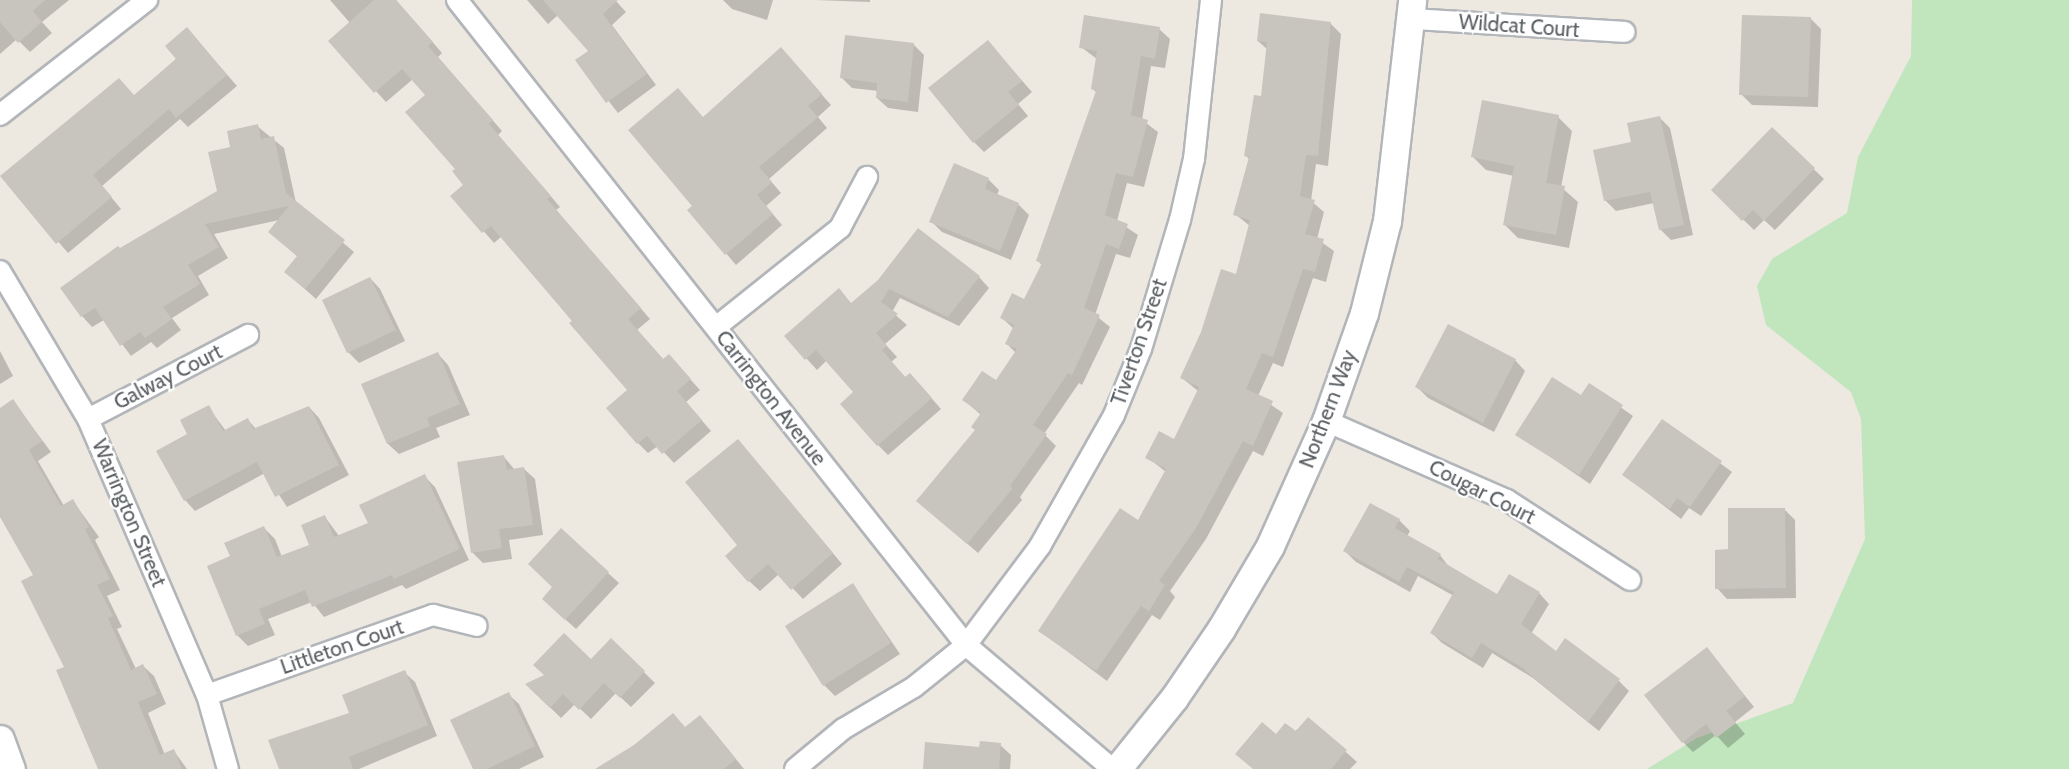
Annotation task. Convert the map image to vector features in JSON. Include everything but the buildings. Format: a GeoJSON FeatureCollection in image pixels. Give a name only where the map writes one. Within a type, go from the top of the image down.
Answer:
{"type":"FeatureCollection","features":[{"type":"Feature","properties":{"kind":"street"},"geometry":{"type":"LineString","coordinates":[[0,115],[147,0]]}},
{"type":"Feature","properties":{"kind":"street","name":"Carrington Avenue"},"geometry":{"type":"LineString","coordinates":[[457,0],[966,645],[1112,769]]}},
{"type":"Feature","properties":{"kind":"street","name":"Tiverton Street"},"geometry":{"type":"LineString","coordinates":[[966,645],[1040,546],[1114,415],[1141,349],[1180,220],[1194,159],[1211,0]]}},
{"type":"Feature","properties":{"kind":"street","name":"Wildcat Court"},"geometry":{"type":"LineString","coordinates":[[1413,10],[1625,32]]}},
{"type":"Feature","properties":{"kind":"street","name":"Northern Way"},"geometry":{"type":"LineString","coordinates":[[1117,769],[1174,698],[1221,629],[1270,546],[1326,421],[1364,313],[1387,221],[1413,10]]}},
{"type":"Feature","properties":{"kind":"street"},"geometry":{"type":"LineString","coordinates":[[716,327],[840,228],[867,177]]}},
{"type":"Feature","properties":{"kind":"street","name":"Warrington Street"},"geometry":{"type":"LineString","coordinates":[[0,271],[87,419],[207,695],[228,769]]}},
{"type":"Feature","properties":{"kind":"street","name":"Galway Court"},"geometry":{"type":"LineString","coordinates":[[87,419],[248,335]]}},
{"type":"Feature","properties":{"kind":"street","name":"Cougar Court"},"geometry":{"type":"LineString","coordinates":[[1326,421],[1507,500],[1630,580]]}},
{"type":"Feature","properties":{"kind":"street","name":"Littleton Court"},"geometry":{"type":"LineString","coordinates":[[207,695],[433,615],[477,626]]}},
{"type":"Feature","properties":{"kind":"street"},"geometry":{"type":"LineString","coordinates":[[795,769],[843,729],[914,687],[966,645]]}},
{"type":"Feature","properties":{"kind":"street"},"geometry":{"type":"LineString","coordinates":[[0,739],[11,769]]}},
{"type":"Feature","properties":{"kind":"green space"},"geometry":{"type":"Polygon","coordinates":[[[1912,0],[2069,0],[2069,769],[1647,769],[1697,738],[1793,703],[1865,539],[1861,419],[1851,392],[1766,325],[1757,286],[1772,259],[1847,213],[1858,157],[1911,56],[1912,0]]]}}]}
